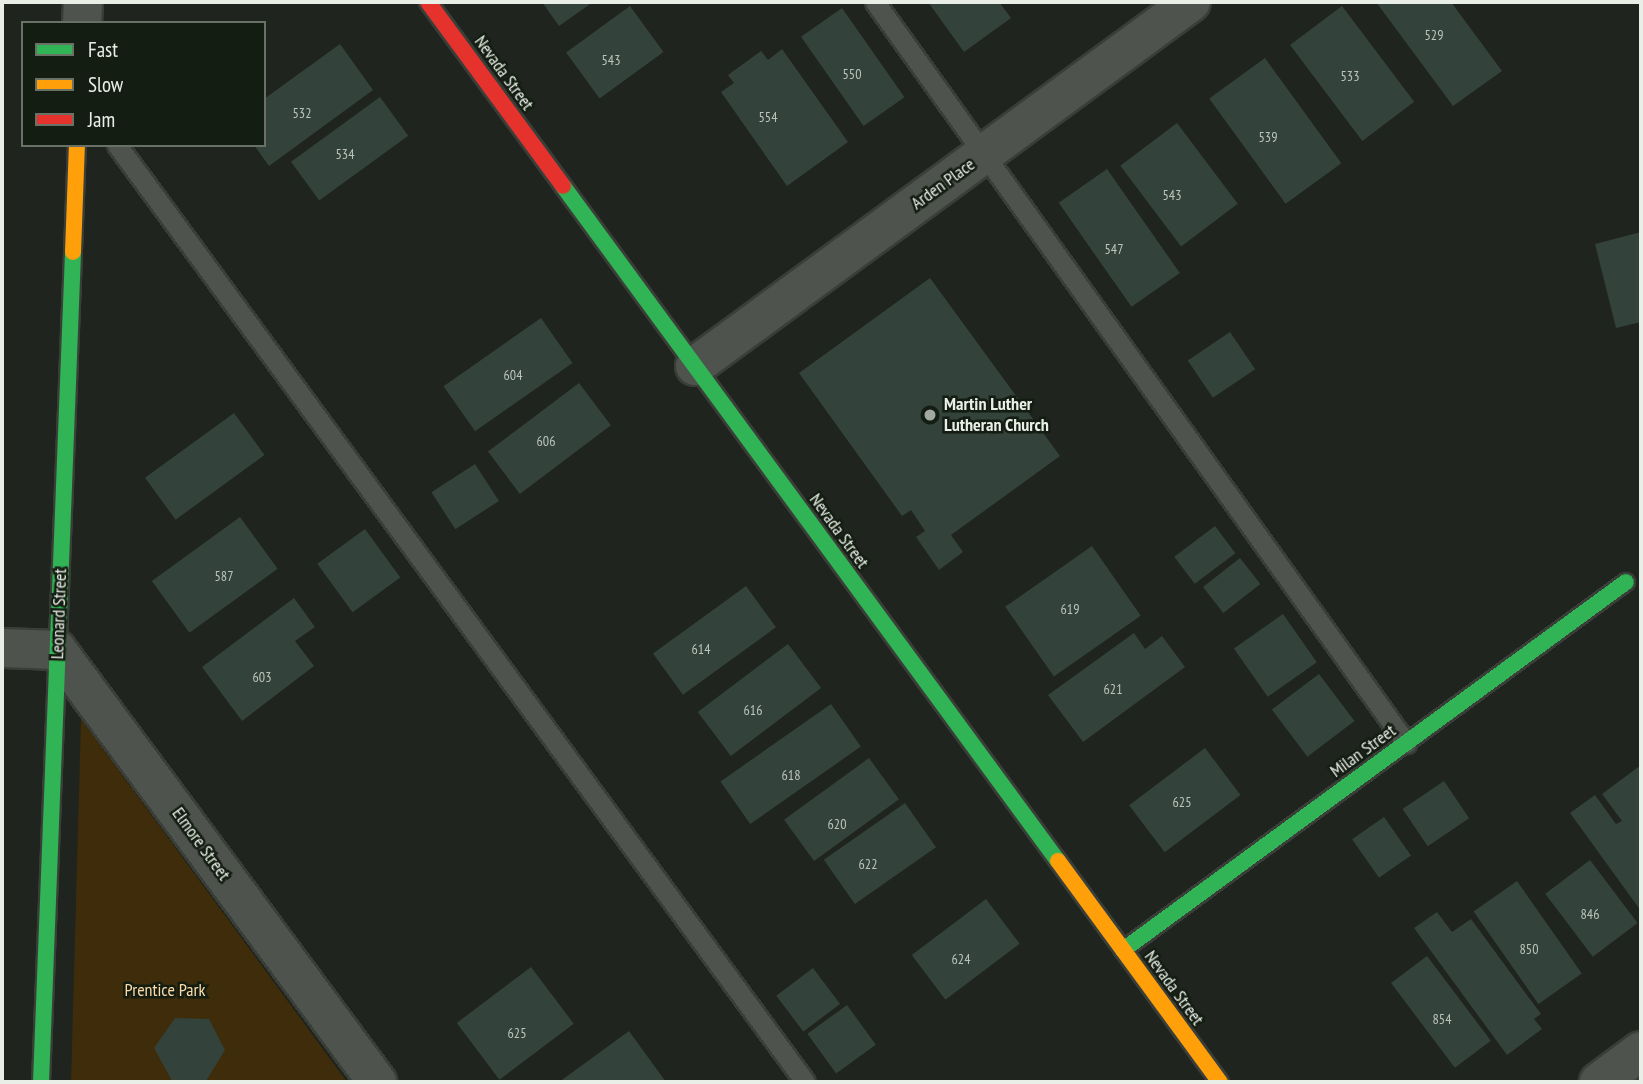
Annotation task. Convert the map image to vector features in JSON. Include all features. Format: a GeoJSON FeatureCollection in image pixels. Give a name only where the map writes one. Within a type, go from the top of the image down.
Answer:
{"type":"FeatureCollection","features":[{"type":"Feature","properties":{"kind":"street"},"geometry":{"type":"LineString","coordinates":[[82,21],[83,2]]}},
{"type":"Feature","properties":{"kind":"street","name":"Nevada Street"},"geometry":{"type":"LineString","coordinates":[[428,2],[1220,1082]]}},
{"type":"Feature","properties":{"kind":"street","name":"Arden Place"},"geometry":{"type":"LineString","coordinates":[[695,366],[1191,2]]}},
{"type":"Feature","properties":{"kind":"street","name":"Leonard Street"},"geometry":{"type":"LineString","coordinates":[[41,1082],[77,147]]}},
{"type":"Feature","properties":{"kind":"street","name":"Milan Street"},"geometry":{"type":"LineString","coordinates":[[1123,950],[1626,582]]}},
{"type":"Feature","properties":{"kind":"street"},"geometry":{"type":"LineString","coordinates":[[2,648],[57,650]]}},
{"type":"Feature","properties":{"kind":"street","name":"Elmore Street"},"geometry":{"type":"LineString","coordinates":[[57,650],[377,1082]]}},
{"type":"Feature","properties":{"kind":"street"},"geometry":{"type":"LineString","coordinates":[[1599,1082],[1641,1051]]}},
{"type":"Feature","properties":{"kind":"lane"},"geometry":{"type":"LineString","coordinates":[[875,2],[986,152],[1406,743]]}},
{"type":"Feature","properties":{"kind":"lane"},"geometry":{"type":"LineString","coordinates":[[118,147],[806,1082]]}},
{"type":"Feature","properties":{"kind":"green space","name":"Prentice Park"},"geometry":{"type":"Polygon","coordinates":[[[81,719],[347,1082],[71,1082],[81,719]]]}},
{"type":"Feature","properties":{"kind":"building"},"geometry":{"type":"Polygon","coordinates":[[[542,2],[593,2],[559,26],[542,2]]]}},
{"type":"Feature","properties":{"kind":"building"},"geometry":{"type":"Polygon","coordinates":[[[928,2],[999,2],[1011,18],[964,52],[928,2]]]}},
{"type":"Feature","properties":{"kind":"building"},"geometry":{"type":"Polygon","coordinates":[[[1376,2],[1451,2],[1502,71],[1453,106],[1376,2]]]}},
{"type":"Feature","properties":{"kind":"building"},"geometry":{"type":"Polygon","coordinates":[[[630,6],[664,52],[600,99],[566,52],[630,6]]]}},
{"type":"Feature","properties":{"kind":"building"},"geometry":{"type":"Polygon","coordinates":[[[1342,6],[1414,102],[1362,141],[1290,45],[1342,6]]]}},
{"type":"Feature","properties":{"kind":"building"},"geometry":{"type":"Polygon","coordinates":[[[842,8],[905,97],[864,126],[801,37],[842,8]]]}},
{"type":"Feature","properties":{"kind":"building"},"geometry":{"type":"Polygon","coordinates":[[[340,44],[373,90],[269,166],[255,147],[266,147],[266,98],[340,44]]]}},
{"type":"Feature","properties":{"kind":"building"},"geometry":{"type":"Polygon","coordinates":[[[782,49],[848,142],[787,186],[721,92],[734,83],[728,75],[761,51],[768,60],[782,49]]]}},
{"type":"Feature","properties":{"kind":"building"},"geometry":{"type":"Polygon","coordinates":[[[1265,58],[1341,163],[1286,204],[1209,99],[1265,58]]]}},
{"type":"Feature","properties":{"kind":"building"},"geometry":{"type":"Polygon","coordinates":[[[380,97],[408,136],[319,200],[291,162],[380,97]]]}},
{"type":"Feature","properties":{"kind":"building"},"geometry":{"type":"Polygon","coordinates":[[[1177,123],[1238,204],[1181,246],[1120,166],[1177,123]]]}},
{"type":"Feature","properties":{"kind":"building"},"geometry":{"type":"Polygon","coordinates":[[[1107,169],[1180,273],[1132,307],[1059,203],[1107,169]]]}},
{"type":"Feature","properties":{"kind":"building"},"geometry":{"type":"Polygon","coordinates":[[[1641,232],[1641,322],[1616,328],[1595,244],[1641,232]]]}},
{"type":"Feature","properties":{"kind":"building","name":"Martin Luther Lutheran Church"},"geometry":{"type":"Polygon","coordinates":[[[930,278],[1060,456],[951,535],[963,552],[939,570],[916,537],[925,531],[911,510],[902,516],[799,373],[930,278]]]}},
{"type":"Feature","properties":{"kind":"building"},"geometry":{"type":"Polygon","coordinates":[[[541,318],[573,363],[475,431],[444,386],[541,318]]]}},
{"type":"Feature","properties":{"kind":"building"},"geometry":{"type":"Polygon","coordinates":[[[1230,332],[1255,369],[1213,398],[1188,361],[1230,332]]]}},
{"type":"Feature","properties":{"kind":"building"},"geometry":{"type":"Polygon","coordinates":[[[579,383],[611,425],[520,494],[488,452],[579,383]]]}},
{"type":"Feature","properties":{"kind":"building"},"geometry":{"type":"Polygon","coordinates":[[[234,413],[265,455],[176,520],[145,478],[234,413]]]}},
{"type":"Feature","properties":{"kind":"building"},"geometry":{"type":"Polygon","coordinates":[[[475,464],[499,501],[455,529],[431,492],[475,464]]]}},
{"type":"Feature","properties":{"kind":"building"},"geometry":{"type":"Polygon","coordinates":[[[240,517],[278,569],[189,633],[152,581],[240,517]]]}},
{"type":"Feature","properties":{"kind":"building"},"geometry":{"type":"Polygon","coordinates":[[[1215,526],[1235,553],[1195,584],[1174,557],[1215,526]]]}},
{"type":"Feature","properties":{"kind":"building"},"geometry":{"type":"Polygon","coordinates":[[[365,529],[400,578],[353,612],[317,564],[365,529]]]}},
{"type":"Feature","properties":{"kind":"building"},"geometry":{"type":"Polygon","coordinates":[[[1092,546],[1141,616],[1054,676],[1005,607],[1092,546]]]}},
{"type":"Feature","properties":{"kind":"building"},"geometry":{"type":"Polygon","coordinates":[[[1240,558],[1260,584],[1223,613],[1203,587],[1240,558]]]}},
{"type":"Feature","properties":{"kind":"building"},"geometry":{"type":"Polygon","coordinates":[[[746,586],[776,627],[683,695],[653,654],[746,586]]]}},
{"type":"Feature","properties":{"kind":"building"},"geometry":{"type":"Polygon","coordinates":[[[294,598],[315,627],[295,641],[314,666],[242,721],[202,667],[294,598]]]}},
{"type":"Feature","properties":{"kind":"building"},"geometry":{"type":"Polygon","coordinates":[[[1283,614],[1317,662],[1268,697],[1234,648],[1283,614]]]}},
{"type":"Feature","properties":{"kind":"building"},"geometry":{"type":"Polygon","coordinates":[[[1134,633],[1145,649],[1162,636],[1185,667],[1083,742],[1048,695],[1134,633]]]}},
{"type":"Feature","properties":{"kind":"building"},"geometry":{"type":"Polygon","coordinates":[[[788,644],[821,688],[731,756],[698,712],[788,644]]]}},
{"type":"Feature","properties":{"kind":"building"},"geometry":{"type":"Polygon","coordinates":[[[1319,674],[1355,721],[1307,757],[1272,710],[1319,674]]]}},
{"type":"Feature","properties":{"kind":"building"},"geometry":{"type":"Polygon","coordinates":[[[831,704],[861,747],[750,824],[720,781],[831,704]]]}},
{"type":"Feature","properties":{"kind":"building"},"geometry":{"type":"Polygon","coordinates":[[[1205,748],[1241,795],[1165,852],[1129,805],[1205,748]]]}},
{"type":"Feature","properties":{"kind":"building"},"geometry":{"type":"Polygon","coordinates":[[[869,758],[899,799],[814,861],[784,820],[869,758]]]}},
{"type":"Feature","properties":{"kind":"building"},"geometry":{"type":"Polygon","coordinates":[[[1641,765],[1641,911],[1570,813],[1595,795],[1616,824],[1622,821],[1602,794],[1641,765]]]}},
{"type":"Feature","properties":{"kind":"building"},"geometry":{"type":"Polygon","coordinates":[[[1444,781],[1469,818],[1428,846],[1403,809],[1444,781]]]}},
{"type":"Feature","properties":{"kind":"building"},"geometry":{"type":"Polygon","coordinates":[[[905,803],[936,847],[855,904],[824,860],[905,803]]]}},
{"type":"Feature","properties":{"kind":"building"},"geometry":{"type":"Polygon","coordinates":[[[1384,817],[1411,856],[1379,878],[1352,839],[1384,817]]]}},
{"type":"Feature","properties":{"kind":"building"},"geometry":{"type":"Polygon","coordinates":[[[1590,860],[1638,923],[1593,957],[1545,894],[1590,860]]]}},
{"type":"Feature","properties":{"kind":"building"},"geometry":{"type":"Polygon","coordinates":[[[1517,881],[1582,974],[1538,1004],[1474,911],[1517,881]]]}},
{"type":"Feature","properties":{"kind":"building"},"geometry":{"type":"Polygon","coordinates":[[[986,899],[1020,944],[945,1000],[912,955],[986,899]]]}},
{"type":"Feature","properties":{"kind":"building"},"geometry":{"type":"Polygon","coordinates":[[[1437,912],[1452,932],[1471,919],[1541,1014],[1534,1019],[1542,1029],[1507,1055],[1414,928],[1437,912]]]}},
{"type":"Feature","properties":{"kind":"building"},"geometry":{"type":"Polygon","coordinates":[[[1427,956],[1491,1041],[1455,1068],[1391,983],[1427,956]]]}},
{"type":"Feature","properties":{"kind":"building"},"geometry":{"type":"Polygon","coordinates":[[[531,967],[574,1024],[499,1080],[457,1023],[531,967]]]}},
{"type":"Feature","properties":{"kind":"building"},"geometry":{"type":"Polygon","coordinates":[[[813,968],[840,1004],[803,1032],[776,996],[813,968]]]}},
{"type":"Feature","properties":{"kind":"building"},"geometry":{"type":"Polygon","coordinates":[[[847,1005],[876,1045],[836,1073],[807,1034],[847,1005]]]}},
{"type":"Feature","properties":{"kind":"building"},"geometry":{"type":"Polygon","coordinates":[[[175,1018],[209,1019],[225,1050],[206,1081],[172,1081],[154,1048],[175,1018]]]}},
{"type":"Feature","properties":{"kind":"building"},"geometry":{"type":"Polygon","coordinates":[[[629,1031],[666,1082],[559,1082],[629,1031]]]}},
{"type":"Feature","properties":{"kind":"traffic: fast"},"geometry":{"type":"LineString","coordinates":[[563,186],[1058,861]]}},
{"type":"Feature","properties":{"kind":"traffic: fast"},"geometry":{"type":"LineString","coordinates":[[41,1082],[73,252]]}},
{"type":"Feature","properties":{"kind":"traffic: fast"},"geometry":{"type":"LineString","coordinates":[[1123,950],[1626,582]]}},
{"type":"Feature","properties":{"kind":"traffic: slow"},"geometry":{"type":"LineString","coordinates":[[73,252],[77,147]]}},
{"type":"Feature","properties":{"kind":"traffic: slow"},"geometry":{"type":"LineString","coordinates":[[1058,861],[1220,1082]]}},
{"type":"Feature","properties":{"kind":"traffic: jam"},"geometry":{"type":"LineString","coordinates":[[428,2],[563,186]]}},
{"type":"Feature","properties":{"kind":"place","name":"Martin Luther Lutheran Church"},"geometry":{"type":"Point","coordinates":[930,415]}}]}
